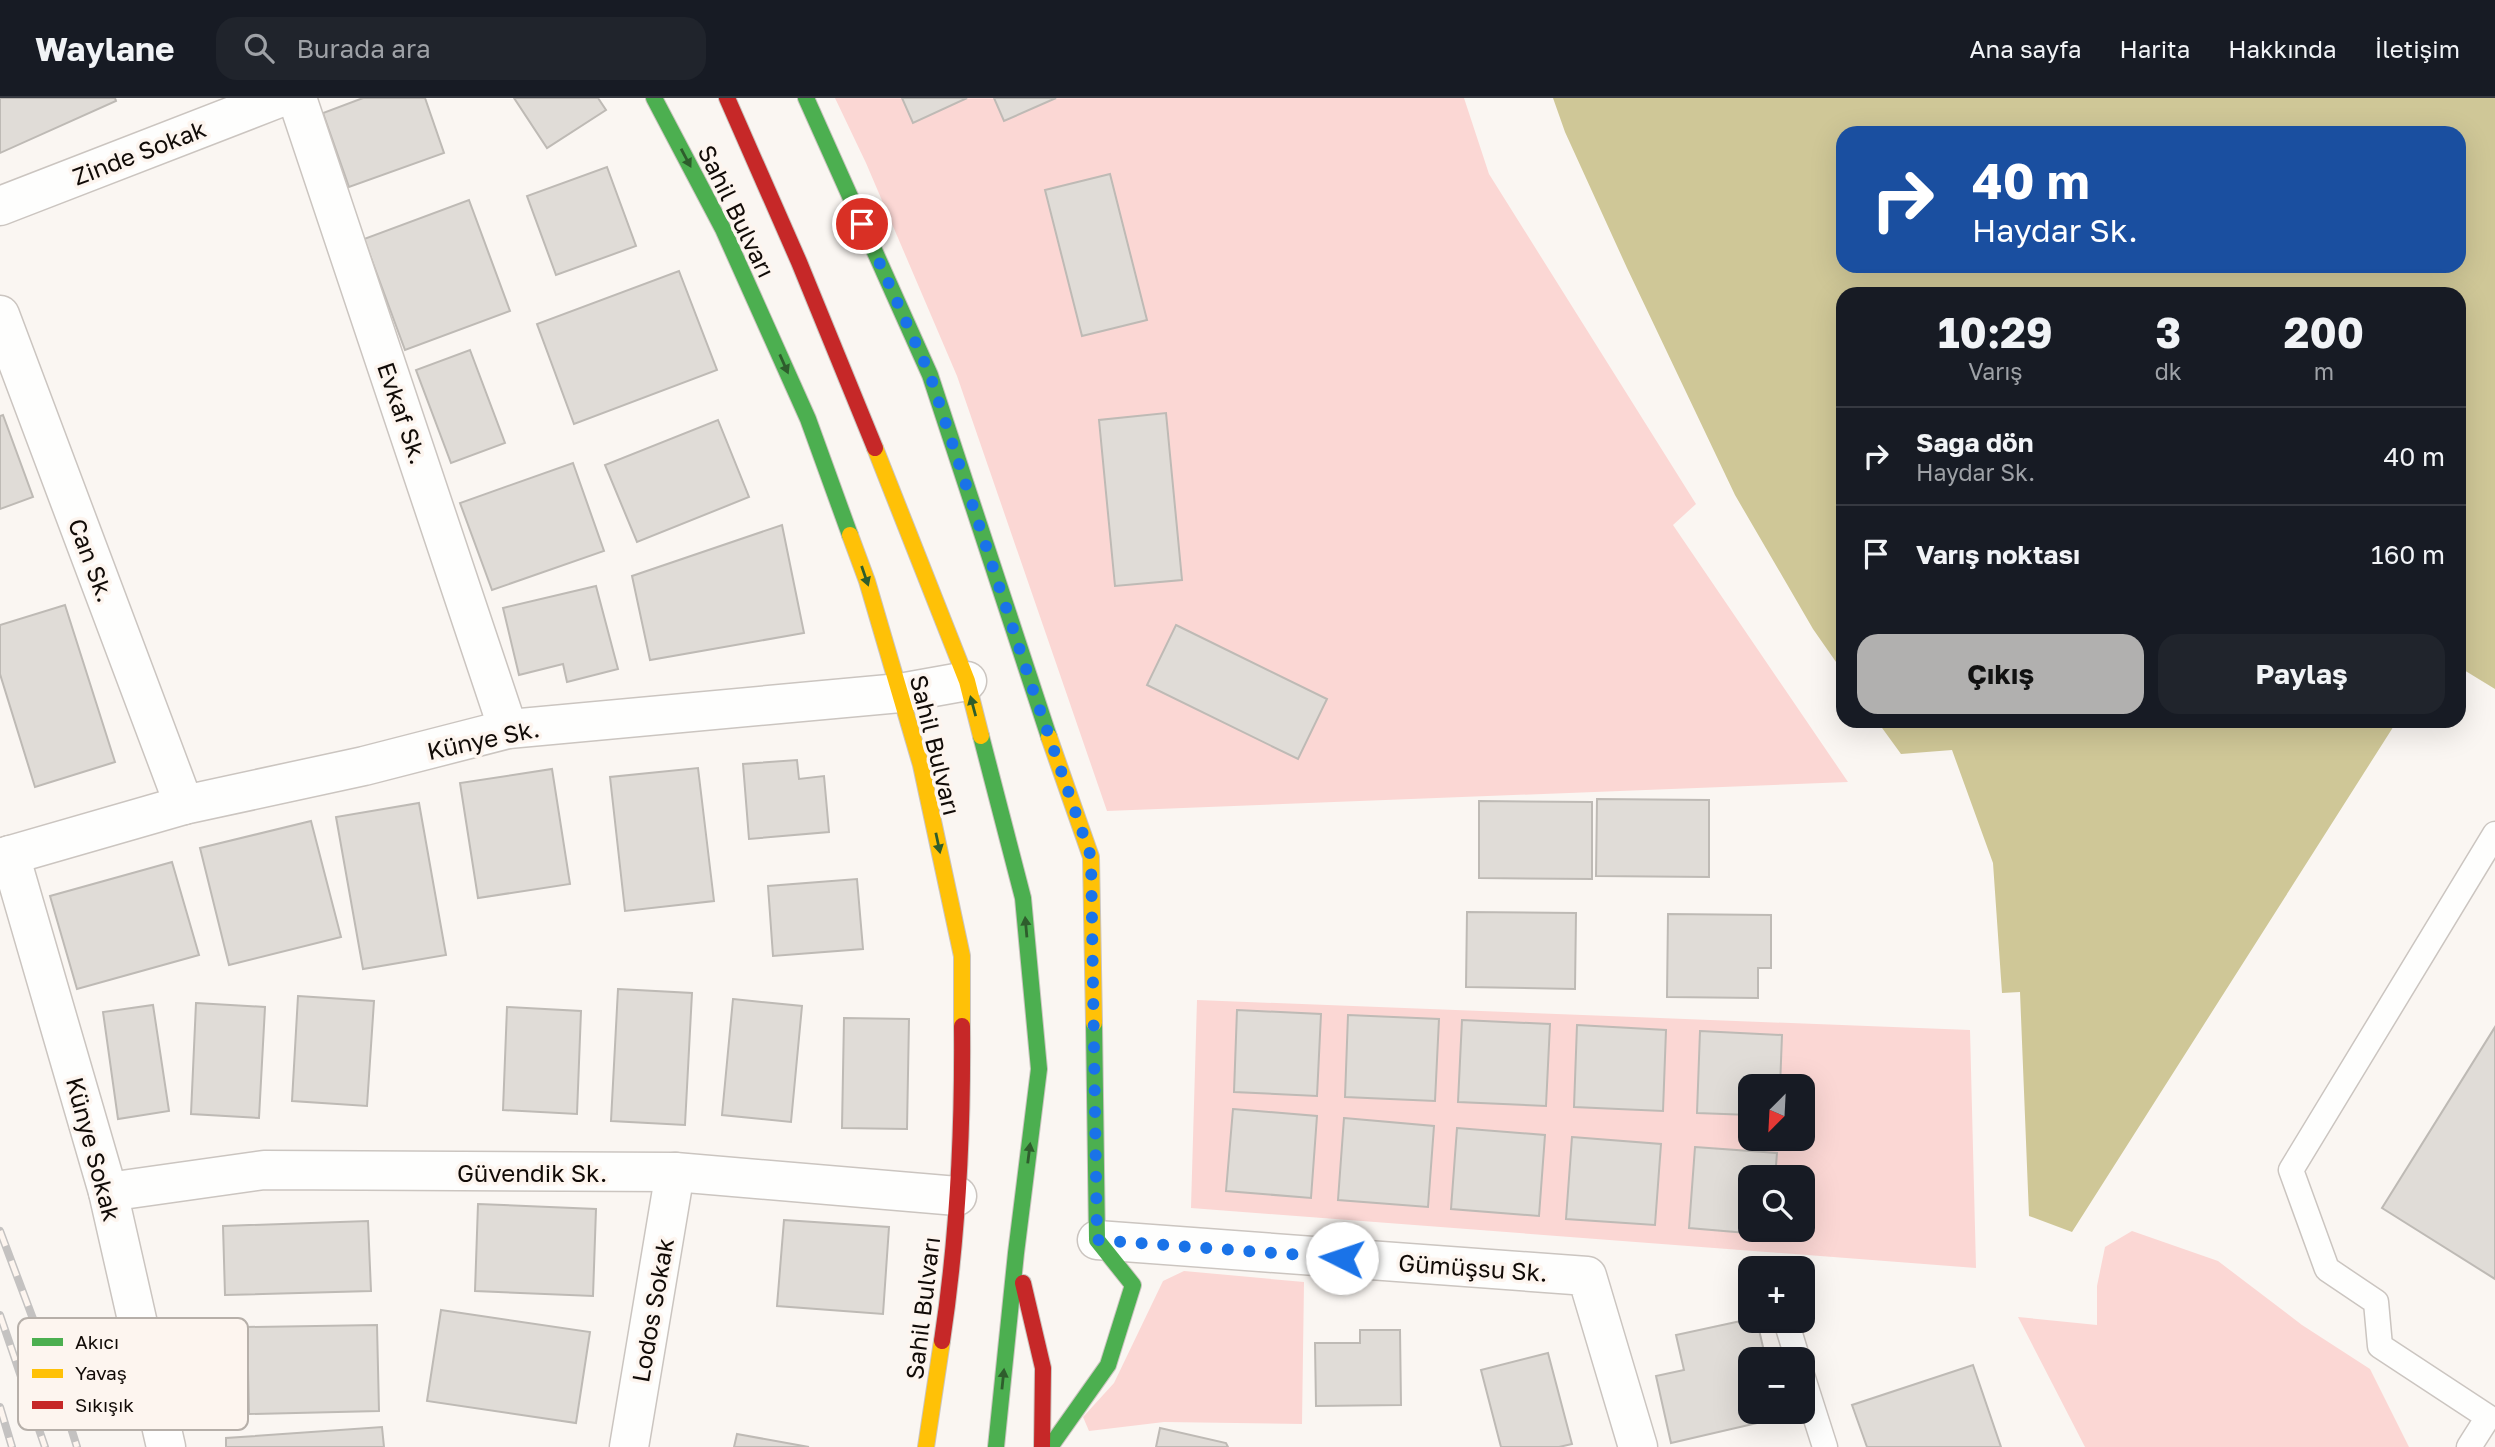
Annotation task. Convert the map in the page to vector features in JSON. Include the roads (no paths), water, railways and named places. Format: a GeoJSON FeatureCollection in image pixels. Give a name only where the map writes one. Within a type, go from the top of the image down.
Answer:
{"type":"FeatureCollection","features":[{"type":"Feature","properties":{"kind":"main road","name":"Sahil Bulvarı"},"geometry":{"type":"LineString","coordinates":[[654,98],[723,229],[808,419],[867,581],[921,765],[962,957],[963,1109],[953,1268],[926,1447]]}},
{"type":"Feature","properties":{"kind":"main road","name":"Sahil Bulvarı"},"geometry":{"type":"LineString","coordinates":[[727,98],[799,262],[967,681],[1023,898],[1039,1069],[996,1447]]}},
{"type":"Feature","properties":{"kind":"main road"},"geometry":{"type":"LineString","coordinates":[[806,98],[930,375],[1033,690],[1091,857],[1097,1240],[1133,1285],[1108,1365],[1050,1447]]}},
{"type":"Feature","properties":{"kind":"main road"},"geometry":{"type":"LineString","coordinates":[[1016,1253],[1043,1368],[1042,1447]]}},
{"type":"Feature","properties":{"kind":"main road"},"geometry":{"type":"LineString","coordinates":[[918,1447],[934,1388]]}},
{"type":"Feature","properties":{"kind":"street","name":"Zinde Sokak"},"geometry":{"type":"LineString","coordinates":[[0,206],[279,98]]}},
{"type":"Feature","properties":{"kind":"street","name":"Evkaf Sk."},"geometry":{"type":"LineString","coordinates":[[297,98],[508,729]]}},
{"type":"Feature","properties":{"kind":"street","name":"Can Sk."},"geometry":{"type":"LineString","coordinates":[[0,315],[184,805]]}},
{"type":"Feature","properties":{"kind":"street","name":"Künye Sk."},"geometry":{"type":"LineString","coordinates":[[5,857],[184,805],[364,766],[508,729],[900,693],[967,681]]}},
{"type":"Feature","properties":{"kind":"street","name":"Künye Sokak"},"geometry":{"type":"LineString","coordinates":[[5,857],[108,1192],[137,1318]]}},
{"type":"Feature","properties":{"kind":"street","name":"Güvendik Sk."},"geometry":{"type":"LineString","coordinates":[[108,1192],[264,1170],[675,1172],[957,1196]]}},
{"type":"Feature","properties":{"kind":"street","name":"Lodos Sokak"},"geometry":{"type":"LineString","coordinates":[[629,1447],[675,1172]]}},
{"type":"Feature","properties":{"kind":"street","name":"Gümüşsu Sk."},"geometry":{"type":"LineString","coordinates":[[1097,1240],[1587,1276],[1639,1447]]}},
{"type":"Feature","properties":{"kind":"lane"},"geometry":{"type":"LineString","coordinates":[[2469,1447],[2488,1418],[2380,1346],[2376,1302],[2327,1269],[2291,1170],[2495,834]]}},
{"type":"Feature","properties":{"kind":"lane"},"geometry":{"type":"LineString","coordinates":[[1815,1416],[1825,1447]]}},
{"type":"Feature","properties":{"kind":"railway"},"geometry":{"type":"LineString","coordinates":[[0,1231],[33,1318]]}},
{"type":"Feature","properties":{"kind":"railway"},"geometry":{"type":"LineString","coordinates":[[0,1315],[18,1368]]}},
{"type":"Feature","properties":{"kind":"railway"},"geometry":{"type":"LineString","coordinates":[[0,1407],[12,1447]]}},
{"type":"Feature","properties":{"kind":"railway"},"geometry":{"type":"LineString","coordinates":[[39,1430],[45,1447]]}},
{"type":"Feature","properties":{"kind":"railway"},"geometry":{"type":"LineString","coordinates":[[72,1430],[77,1447]]}}]}
